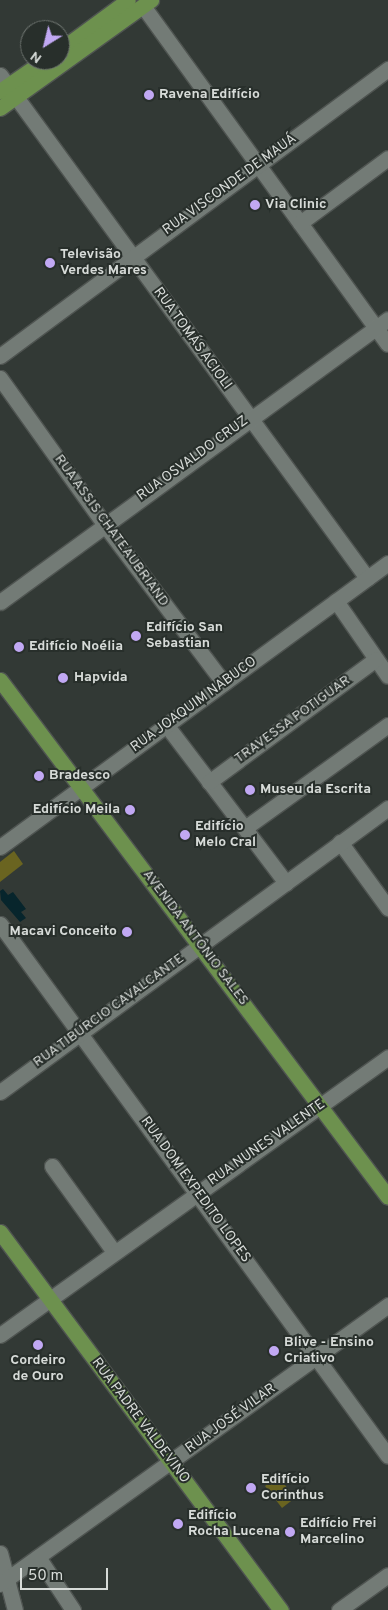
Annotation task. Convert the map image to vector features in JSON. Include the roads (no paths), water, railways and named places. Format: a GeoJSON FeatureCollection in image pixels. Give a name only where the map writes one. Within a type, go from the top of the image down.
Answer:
{"type":"FeatureCollection","features":[{"type":"Feature","properties":{"kind":"main road"},"geometry":{"type":"LineString","coordinates":[[70,43],[128,0]]}},
{"type":"Feature","properties":{"kind":"main road"},"geometry":{"type":"LineString","coordinates":[[6,87],[147,3]]}},
{"type":"Feature","properties":{"kind":"main road"},"geometry":{"type":"LineString","coordinates":[[0,108],[6,87],[31,70]]}},
{"type":"Feature","properties":{"kind":"main road","name":"AVENIDA ANTÔNIO SALES"},"geometry":{"type":"LineString","coordinates":[[0,680],[201,945],[388,1197]]}},
{"type":"Feature","properties":{"kind":"main road","name":"RUA PADRE VALDEVINO"},"geometry":{"type":"LineString","coordinates":[[0,1232],[281,1610]]}},
{"type":"Feature","properties":{"kind":"street"},"geometry":{"type":"LineString","coordinates":[[147,3],[300,223],[382,323],[388,344]]}},
{"type":"Feature","properties":{"kind":"street","name":"RUA VISCONDE DE MAUÁ"},"geometry":{"type":"LineString","coordinates":[[0,356],[388,69]]}},
{"type":"Feature","properties":{"kind":"street","name":"RUA TOMÁS ACIOLI"},"geometry":{"type":"LineString","coordinates":[[6,87],[367,578]]}},
{"type":"Feature","properties":{"kind":"street"},"geometry":{"type":"LineString","coordinates":[[300,223],[388,158]]}},
{"type":"Feature","properties":{"kind":"street","name":"RUA OSVALDO CRUZ"},"geometry":{"type":"LineString","coordinates":[[0,602],[249,418],[382,323]]}},
{"type":"Feature","properties":{"kind":"street","name":"RUA ASSIS CHATEAUBRIAND"},"geometry":{"type":"LineString","coordinates":[[0,378],[104,524],[224,683]]}},
{"type":"Feature","properties":{"kind":"street","name":"RUA JOAQUIM NABUCO"},"geometry":{"type":"LineString","coordinates":[[0,847],[388,563]]}},
{"type":"Feature","properties":{"kind":"street"},"geometry":{"type":"LineString","coordinates":[[336,601],[388,676]]}},
{"type":"Feature","properties":{"kind":"street","name":"TRAVESSA POTIGUAR"},"geometry":{"type":"LineString","coordinates":[[209,782],[376,659]]}},
{"type":"Feature","properties":{"kind":"street"},"geometry":{"type":"LineString","coordinates":[[245,828],[388,725]]}},
{"type":"Feature","properties":{"kind":"street"},"geometry":{"type":"LineString","coordinates":[[167,726],[286,883]]}},
{"type":"Feature","properties":{"kind":"street","name":"RUA TIBÚRCIO CAVALCANTE"},"geometry":{"type":"LineString","coordinates":[[0,1092],[79,1031],[201,945],[388,808]]}},
{"type":"Feature","properties":{"kind":"street"},"geometry":{"type":"LineString","coordinates":[[340,842],[388,908]]}},
{"type":"Feature","properties":{"kind":"street","name":"RUA DOM EXPEDITO LOPES"},"geometry":{"type":"LineString","coordinates":[[0,924],[388,1456]]}},
{"type":"Feature","properties":{"kind":"street","name":"RUA NUNES VALENTE"},"geometry":{"type":"LineString","coordinates":[[0,1335],[196,1192],[388,1056]]}},
{"type":"Feature","properties":{"kind":"street"},"geometry":{"type":"LineString","coordinates":[[52,1166],[114,1252]]}},
{"type":"Feature","properties":{"kind":"street","name":"RUA JOSÉ VILAR"},"geometry":{"type":"LineString","coordinates":[[3,1582],[388,1305]]}},
{"type":"Feature","properties":{"kind":"street"},"geometry":{"type":"LineString","coordinates":[[0,1553],[3,1582],[14,1610]]}},
{"type":"Feature","properties":{"kind":"street"},"geometry":{"type":"LineString","coordinates":[[38,1557],[73,1610]]}},
{"type":"Feature","properties":{"kind":"street"},"geometry":{"type":"LineString","coordinates":[[339,1610],[388,1575]]}},
{"type":"Feature","properties":{"kind":"water"},"geometry":{"type":"Polygon","coordinates":[[[3,889],[8,895],[13,892],[26,909],[21,912],[26,918],[20,922],[1,900],[0,891],[3,889]]]}},
{"type":"Feature","properties":{"kind":"place","name":"Ravena Edifício"},"geometry":{"type":"Point","coordinates":[149,95]}},
{"type":"Feature","properties":{"kind":"place","name":"Via Clinic"},"geometry":{"type":"Point","coordinates":[255,205]}},
{"type":"Feature","properties":{"kind":"place","name":"Televisão Verdes Mares"},"geometry":{"type":"Point","coordinates":[50,263]}},
{"type":"Feature","properties":{"kind":"place","name":"Edifício San Sebastian"},"geometry":{"type":"Point","coordinates":[136,636]}},
{"type":"Feature","properties":{"kind":"place","name":"Edifício Noélia"},"geometry":{"type":"Point","coordinates":[19,647]}},
{"type":"Feature","properties":{"kind":"place","name":"Hapvida"},"geometry":{"type":"Point","coordinates":[63,678]}},
{"type":"Feature","properties":{"kind":"place","name":"Bradesco"},"geometry":{"type":"Point","coordinates":[39,776]}},
{"type":"Feature","properties":{"kind":"place","name":"Museu da Escrita"},"geometry":{"type":"Point","coordinates":[250,790]}},
{"type":"Feature","properties":{"kind":"place","name":"Edifício Meila"},"geometry":{"type":"Point","coordinates":[130,810]}},
{"type":"Feature","properties":{"kind":"place","name":"Edifício Melo Cral"},"geometry":{"type":"Point","coordinates":[185,835]}},
{"type":"Feature","properties":{"kind":"place","name":"Macavi Conceito"},"geometry":{"type":"Point","coordinates":[127,932]}},
{"type":"Feature","properties":{"kind":"place","name":"Cordeiro de Ouro"},"geometry":{"type":"Point","coordinates":[38,1345]}},
{"type":"Feature","properties":{"kind":"place","name":"Blive - Ensino Criativo"},"geometry":{"type":"Point","coordinates":[274,1351]}},
{"type":"Feature","properties":{"kind":"place","name":"Edifício Corinthus"},"geometry":{"type":"Point","coordinates":[251,1488]}},
{"type":"Feature","properties":{"kind":"place","name":"Edifício Rocha Lucena"},"geometry":{"type":"Point","coordinates":[178,1524]}},
{"type":"Feature","properties":{"kind":"place","name":"Edifício Frei Marcelino"},"geometry":{"type":"Point","coordinates":[290,1532]}}]}
